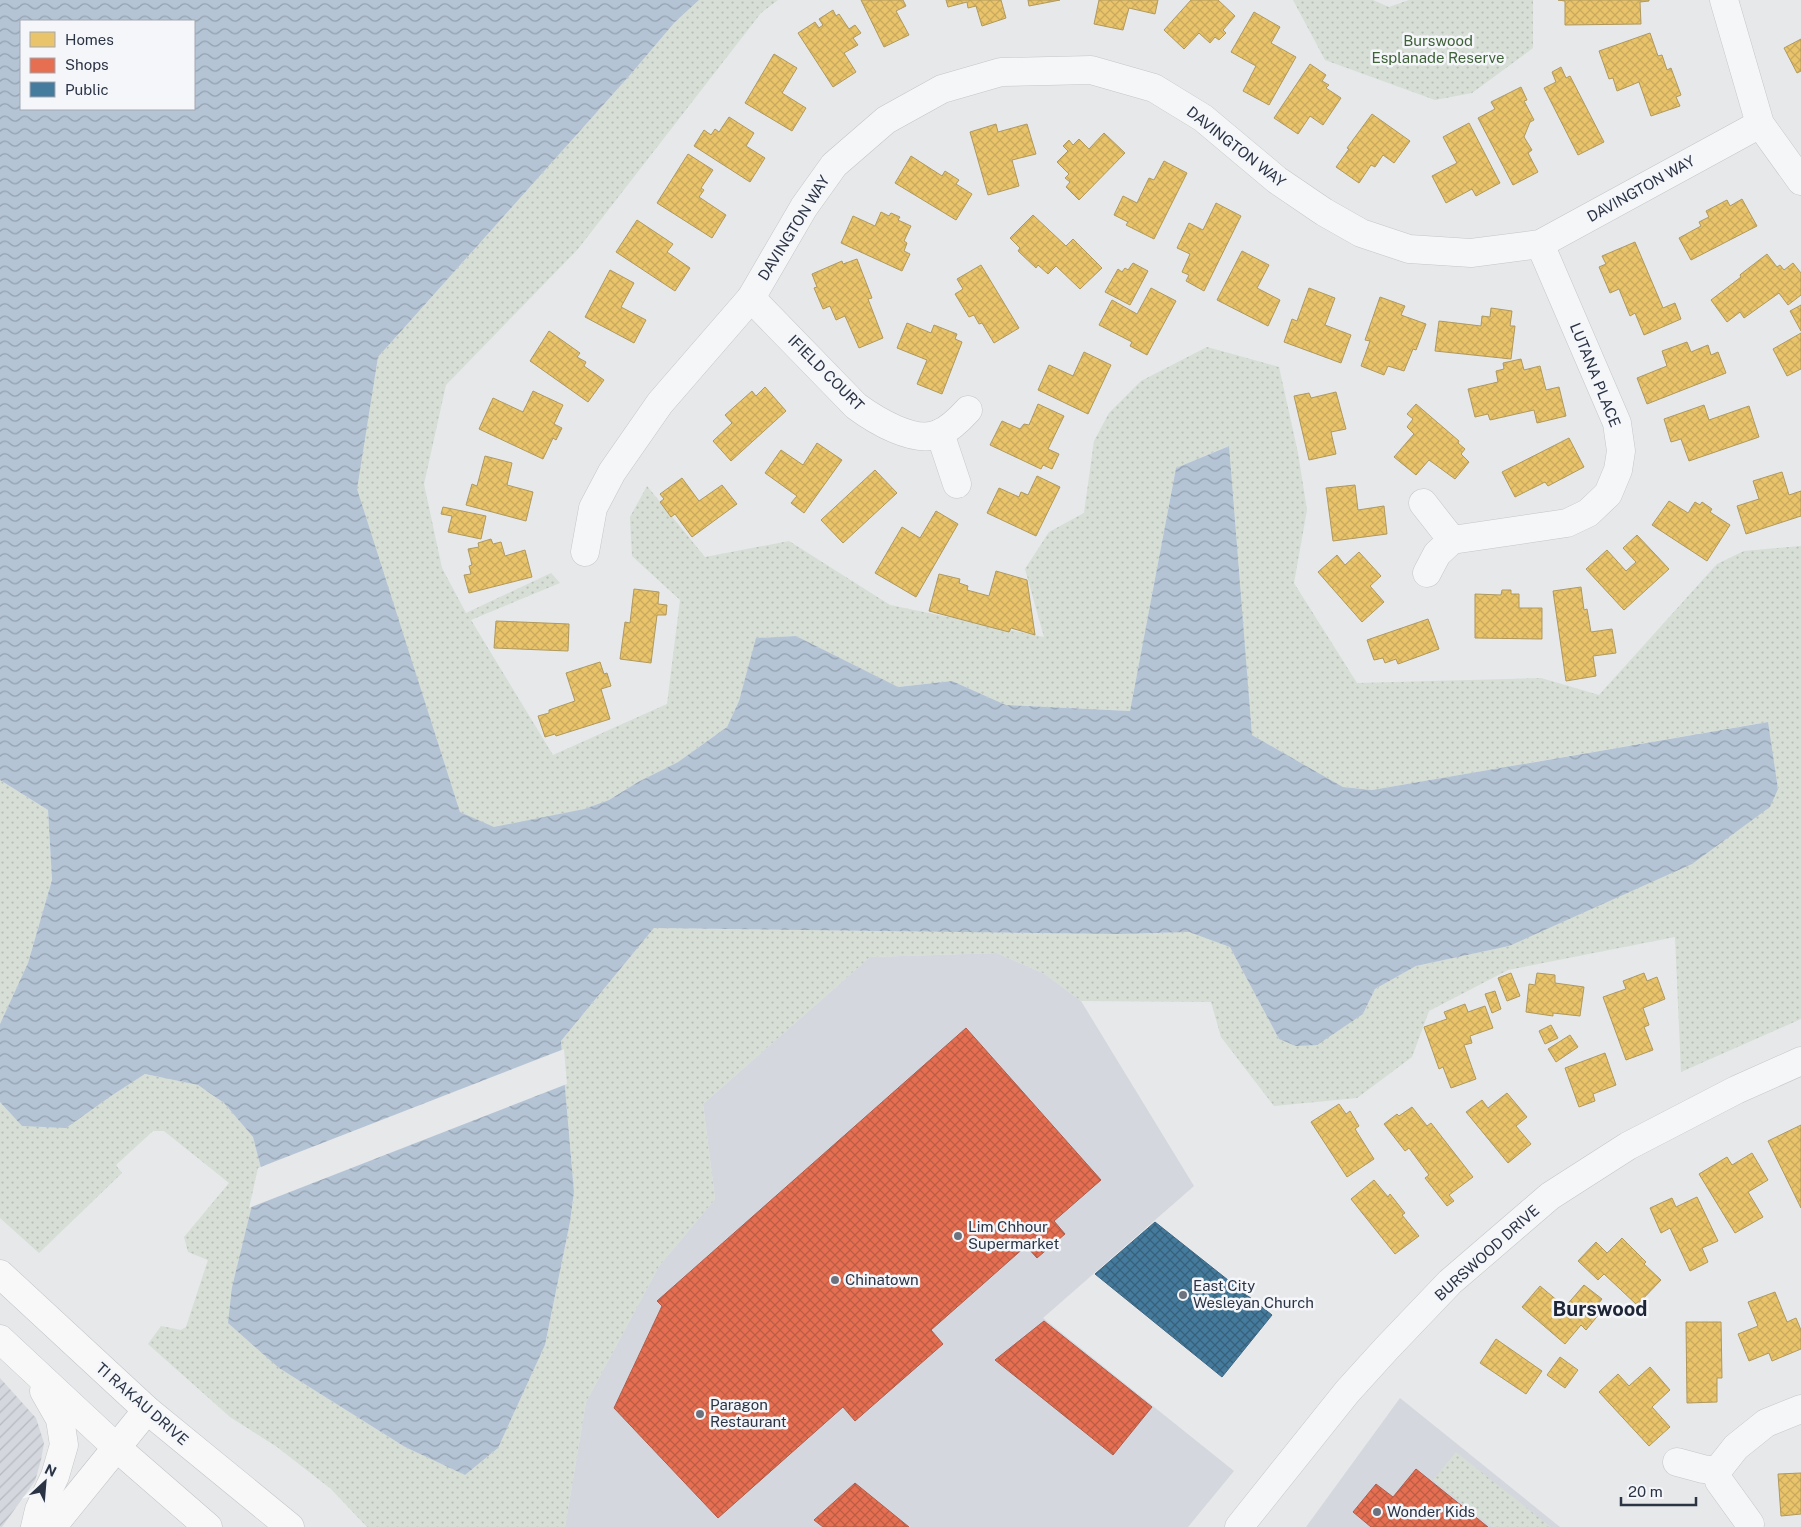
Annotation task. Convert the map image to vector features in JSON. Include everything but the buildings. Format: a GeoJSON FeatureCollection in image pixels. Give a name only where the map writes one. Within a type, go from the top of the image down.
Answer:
{"type":"FeatureCollection","features":[{"type":"Feature","properties":{"kind":"main road","name":"TI RAKAU DRIVE"},"geometry":{"type":"LineString","coordinates":[[0,1274],[147,1410],[290,1527]]}},
{"type":"Feature","properties":{"kind":"main road"},"geometry":{"type":"LineString","coordinates":[[0,1339],[117,1448],[208,1527]]}},
{"type":"Feature","properties":{"kind":"main road"},"geometry":{"type":"LineString","coordinates":[[34,1372],[60,1419],[64,1445],[56,1476],[39,1510],[36,1527]]}},
{"type":"Feature","properties":{"kind":"main road"},"geometry":{"type":"LineString","coordinates":[[52,1527],[147,1410]]}},
{"type":"Feature","properties":{"kind":"street"},"geometry":{"type":"LineString","coordinates":[[1724,0],[1760,124],[1801,181]]}},
{"type":"Feature","properties":{"kind":"street","name":"DAVINGTON WAY"},"geometry":{"type":"LineString","coordinates":[[585,552],[593,508],[612,472],[660,402],[751,298],[804,206],[834,165],[886,120],[942,89],[1001,72],[1090,70],[1154,88],[1203,118],[1277,180],[1324,212],[1361,233],[1409,249],[1471,254],[1540,244],[1760,124]]}},
{"type":"Feature","properties":{"kind":"street","name":"LUTANA PLACE"},"geometry":{"type":"LineString","coordinates":[[1452,540],[1567,523],[1588,513],[1608,494],[1618,470],[1621,451],[1617,423],[1540,244]]}},
{"type":"Feature","properties":{"kind":"street","name":"IFIELD COURT"},"geometry":{"type":"LineString","coordinates":[[751,298],[856,406],[874,420],[911,435],[936,435],[940,433]]}},
{"type":"Feature","properties":{"kind":"street"},"geometry":{"type":"LineString","coordinates":[[957,484],[940,433],[955,424],[968,410]]}},
{"type":"Feature","properties":{"kind":"street"},"geometry":{"type":"LineString","coordinates":[[1423,503],[1452,540],[1437,554],[1427,572]]}},
{"type":"Feature","properties":{"kind":"street","name":"BURSWOOD DRIVE"},"geometry":{"type":"LineString","coordinates":[[1239,1527],[1347,1392],[1386,1350],[1450,1282],[1550,1196],[1628,1146],[1736,1090],[1801,1061]]}},
{"type":"Feature","properties":{"kind":"street"},"geometry":{"type":"LineString","coordinates":[[1750,1524],[1719,1482],[1717,1471],[1736,1447],[1766,1424],[1801,1409]]}},
{"type":"Feature","properties":{"kind":"street"},"geometry":{"type":"LineString","coordinates":[[1677,1462],[1703,1470],[1717,1471]]}},
{"type":"Feature","properties":{"kind":"shaded area"},"geometry":{"type":"Polygon","coordinates":[[[997,953],[1045,974],[1081,1001],[1194,1186],[1043,1318],[1234,1471],[1188,1527],[565,1527],[586,1402],[659,1266],[715,1199],[703,1104],[870,957],[997,953]]]}},
{"type":"Feature","properties":{"kind":"shaded area"},"geometry":{"type":"Polygon","coordinates":[[[0,1378],[36,1418],[44,1443],[35,1481],[2,1527],[0,1527],[0,1378]]]}},
{"type":"Feature","properties":{"kind":"shaded area"},"geometry":{"type":"Polygon","coordinates":[[[1400,1398],[1560,1527],[1306,1527],[1400,1398]]]}},
{"type":"Feature","properties":{"kind":"green space"},"geometry":{"type":"Polygon","coordinates":[[[699,0],[778,0],[761,13],[578,249],[446,385],[424,484],[442,568],[466,613],[551,573],[560,583],[471,620],[553,755],[667,704],[680,600],[632,556],[630,517],[647,486],[705,557],[789,541],[890,605],[1044,637],[1025,569],[1049,532],[1084,513],[1094,441],[1109,413],[1141,381],[1207,347],[1279,367],[1298,453],[1307,510],[1294,583],[1357,683],[1541,678],[1599,695],[1717,564],[1744,551],[1801,546],[1801,1019],[1681,1072],[1675,937],[1508,970],[1429,1011],[1412,1057],[1357,1098],[1274,1106],[1221,1037],[1211,1002],[1081,1001],[1045,974],[997,953],[870,957],[703,1104],[715,1199],[659,1266],[586,1402],[565,1527],[367,1527],[331,1489],[277,1447],[230,1417],[148,1344],[161,1326],[181,1330],[186,1327],[208,1260],[188,1252],[184,1237],[229,1183],[164,1131],[153,1131],[116,1165],[122,1173],[39,1253],[0,1218],[0,1102],[22,1126],[111,1096],[145,1074],[198,1085],[224,1103],[253,1137],[261,1168],[232,1287],[279,1368],[405,1447],[465,1475],[498,1448],[545,1345],[570,1222],[574,1192],[561,1041],[654,928],[1119,934],[1189,932],[1230,946],[1279,1039],[1363,1014],[1375,989],[1416,966],[1509,946],[1778,789],[1767,722],[1372,790],[1343,787],[1252,735],[1228,446],[1176,468],[1130,711],[1006,705],[952,681],[897,687],[796,636],[757,638],[739,701],[727,727],[678,762],[638,782],[609,800],[584,809],[494,828],[460,812],[356,489],[378,357],[675,22],[699,0]]]}},
{"type":"Feature","properties":{"kind":"green space","name":"Burswood Esplanade Reserve"},"geometry":{"type":"Polygon","coordinates":[[[1293,0],[1373,0],[1389,7],[1409,0],[1533,0],[1533,48],[1472,93],[1435,100],[1325,60],[1293,0]]]}},
{"type":"Feature","properties":{"kind":"green space"},"geometry":{"type":"Polygon","coordinates":[[[0,780],[48,810],[52,880],[28,963],[0,1024],[0,780]]]}},
{"type":"Feature","properties":{"kind":"green space"},"geometry":{"type":"Polygon","coordinates":[[[1456,1452],[1551,1527],[1492,1527],[1433,1480],[1456,1452]]]}},
{"type":"Feature","properties":{"kind":"water"},"geometry":{"type":"Polygon","coordinates":[[[0,0],[699,0],[675,22],[378,357],[357,489],[460,812],[494,827],[584,809],[609,800],[638,782],[678,762],[727,727],[739,701],[756,638],[796,636],[898,687],[952,681],[1006,705],[1130,711],[1176,468],[1229,446],[1252,735],[1343,787],[1372,790],[1768,722],[1778,789],[1770,807],[1692,864],[1509,946],[1416,966],[1375,989],[1363,1014],[1317,1045],[1296,1046],[1279,1039],[1230,947],[1189,932],[1119,934],[654,928],[561,1041],[574,1192],[570,1222],[545,1345],[498,1448],[465,1475],[405,1447],[279,1368],[228,1323],[232,1287],[261,1168],[253,1137],[224,1103],[198,1085],[145,1074],[66,1128],[22,1126],[0,1102],[0,1024],[28,963],[52,880],[48,810],[0,780],[0,0]]]}},
{"type":"Feature","properties":{"kind":"pier"},"geometry":{"type":"Polygon","coordinates":[[[564,1049],[567,1084],[249,1208],[258,1168],[564,1049]]]}},
{"type":"Feature","properties":{"kind":"place","name":"Lim Chhour Supermarket"},"geometry":{"type":"Point","coordinates":[958,1236]}},
{"type":"Feature","properties":{"kind":"place","name":"Chinatown"},"geometry":{"type":"Point","coordinates":[835,1280]}},
{"type":"Feature","properties":{"kind":"place","name":"East City Wesleyan Church"},"geometry":{"type":"Point","coordinates":[1183,1295]}},
{"type":"Feature","properties":{"kind":"place","name":"Paragon Restaurant"},"geometry":{"type":"Point","coordinates":[700,1414]}},
{"type":"Feature","properties":{"kind":"place","name":"Wonder Kids"},"geometry":{"type":"Point","coordinates":[1377,1512]}},
{"type":"Feature","properties":{"kind":"district","name":"Burswood"},"geometry":{"type":"Point","coordinates":[1600,1309]}}]}
